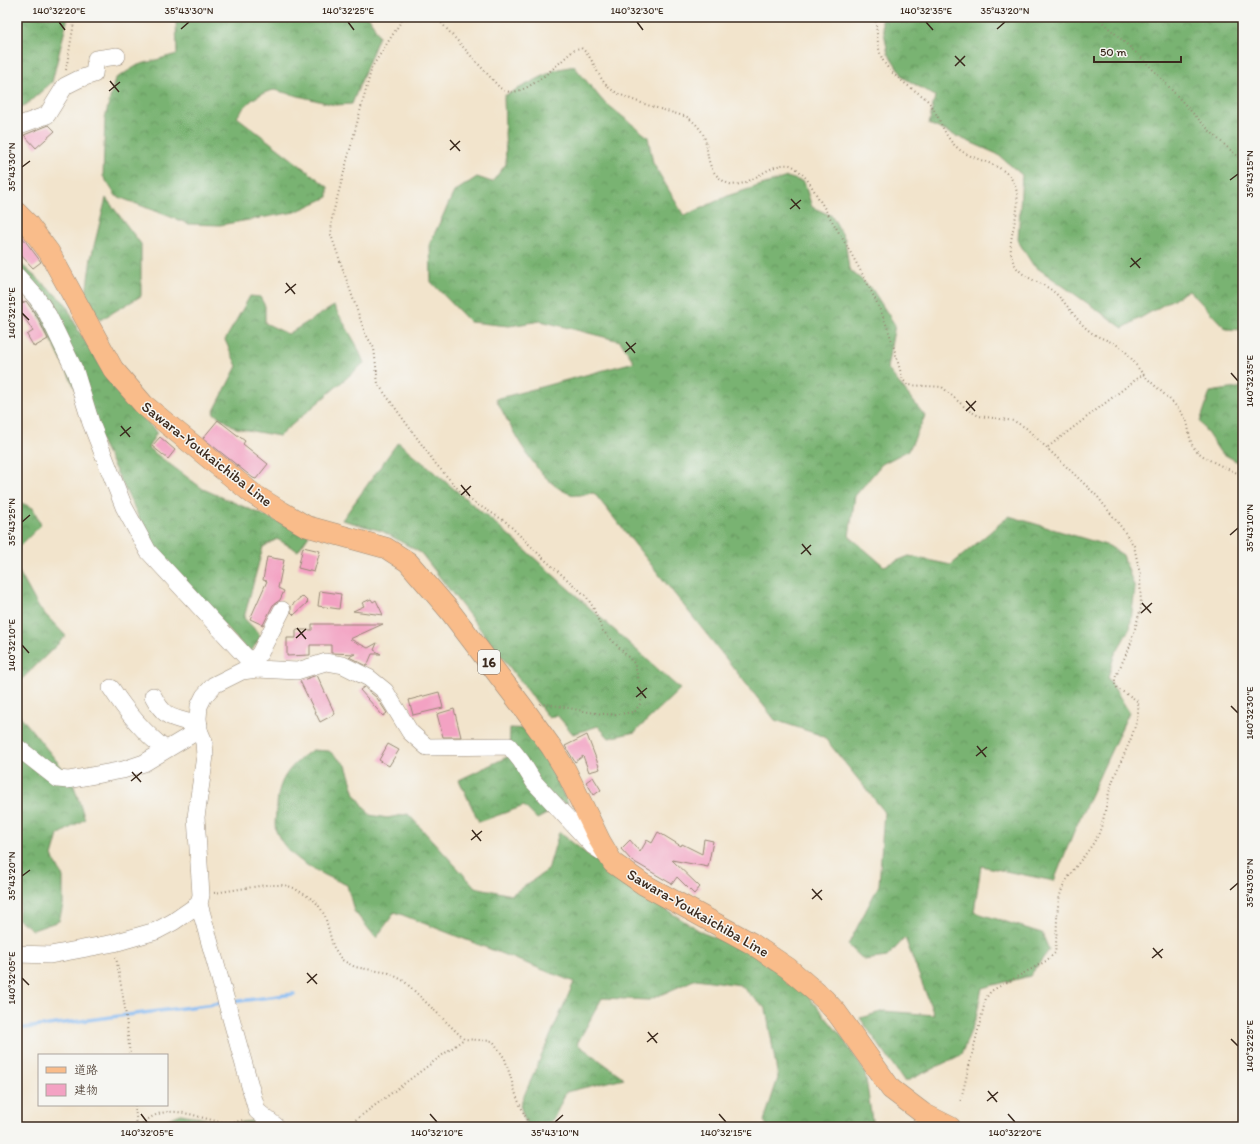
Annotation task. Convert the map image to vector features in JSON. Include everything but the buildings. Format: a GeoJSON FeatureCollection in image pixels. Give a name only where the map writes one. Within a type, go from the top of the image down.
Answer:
{"type":"FeatureCollection","features":[{"type":"Feature","properties":{"kind":"main road","name":"Sawara-Youkaichiba Line"},"geometry":{"type":"LineString","coordinates":[[17,212],[49,252],[113,369],[144,405],[253,494],[282,512],[306,526],[386,548],[408,562],[449,610],[522,706],[566,771],[607,855],[613,863],[643,884],[751,943],[788,968],[824,999],[891,1089],[924,1114],[950,1127]]}},
{"type":"Feature","properties":{"kind":"street"},"geometry":{"type":"LineString","coordinates":[[17,126],[47,115],[65,86],[78,79],[94,74],[96,58],[117,56]]}},
{"type":"Feature","properties":{"kind":"street"},"geometry":{"type":"LineString","coordinates":[[17,276],[37,298],[48,315],[75,371],[91,423],[124,508],[148,551],[255,666]]}},
{"type":"Feature","properties":{"kind":"street"},"geometry":{"type":"LineString","coordinates":[[255,666],[282,610]]}},
{"type":"Feature","properties":{"kind":"street"},"geometry":{"type":"LineString","coordinates":[[277,1127],[257,1111],[200,899],[196,817],[206,756],[204,742],[199,728],[199,706],[204,696],[214,685],[242,670],[255,666],[297,671],[326,662],[343,665],[369,678],[385,691],[410,732],[427,747],[509,746],[521,761],[534,782],[593,846],[607,855]]}},
{"type":"Feature","properties":{"kind":"street"},"geometry":{"type":"LineString","coordinates":[[111,688],[124,709],[155,742],[165,749]]}},
{"type":"Feature","properties":{"kind":"street"},"geometry":{"type":"LineString","coordinates":[[153,696],[161,711],[168,716],[199,728]]}},
{"type":"Feature","properties":{"kind":"street"},"geometry":{"type":"LineString","coordinates":[[17,747],[58,779],[68,780],[123,770],[144,763],[199,728]]}},
{"type":"Feature","properties":{"kind":"street"},"geometry":{"type":"LineString","coordinates":[[17,954],[50,955],[114,943],[156,931],[173,922],[200,899]]}},
{"type":"Feature","properties":{"kind":"path"},"geometry":{"type":"LineString","coordinates":[[63,89],[75,17]]}},
{"type":"Feature","properties":{"kind":"path"},"geometry":{"type":"LineString","coordinates":[[404,17],[372,67],[332,217],[331,235],[365,333],[374,348],[378,384],[422,446],[458,489],[473,502],[505,520],[544,559],[586,596],[593,607],[602,630],[634,662],[643,694],[640,704],[635,711],[611,716],[552,704],[532,704],[522,706]]}},
{"type":"Feature","properties":{"kind":"path"},"geometry":{"type":"LineString","coordinates":[[436,17],[500,88],[511,92],[525,88],[542,78],[575,48],[581,48],[587,53],[600,76],[611,90],[687,117],[694,122],[702,133],[707,158],[719,177],[726,183],[734,184],[748,182],[776,165],[791,165],[803,174],[835,226],[873,294],[885,320],[903,380],[908,384],[942,387],[968,410],[978,416],[1014,421],[1026,428],[1048,447],[1097,496],[1134,546],[1140,574],[1141,608],[1130,646],[1115,678],[1115,686],[1120,692],[1138,702],[1139,710],[1131,736],[1112,781],[1099,833],[1068,878],[1061,893],[1057,914],[1055,953],[1046,961],[991,991],[986,998],[960,1104]]}},
{"type":"Feature","properties":{"kind":"path"},"geometry":{"type":"LineString","coordinates":[[875,17],[882,62],[897,77],[923,95],[932,106],[943,130],[954,145],[964,152],[999,168],[1010,176],[1015,185],[1018,199],[1011,246],[1013,260],[1019,270],[1028,278],[1050,289],[1092,333],[1119,346],[1143,374],[1183,414],[1189,426],[1190,440],[1195,449],[1212,461],[1243,476]]}},
{"type":"Feature","properties":{"kind":"path"},"geometry":{"type":"LineString","coordinates":[[1097,17],[1158,75],[1202,124],[1226,147],[1243,160]]}},
{"type":"Feature","properties":{"kind":"path"},"geometry":{"type":"LineString","coordinates":[[1048,447],[1143,374]]}},
{"type":"Feature","properties":{"kind":"path"},"geometry":{"type":"LineString","coordinates":[[200,899],[266,885],[285,885],[294,888],[315,901],[325,916],[333,946],[342,960],[354,967],[389,973],[404,981],[464,1039],[493,1041],[505,1060],[517,1098],[530,1127]]}},
{"type":"Feature","properties":{"kind":"path"},"geometry":{"type":"LineString","coordinates":[[114,943],[125,1008],[130,1054]]}},
{"type":"Feature","properties":{"kind":"path"},"geometry":{"type":"LineString","coordinates":[[346,1127],[464,1039]]}},
{"type":"Feature","properties":{"kind":"path"},"geometry":{"type":"LineString","coordinates":[[135,1106],[138,1127],[156,1115],[169,1112],[181,1111],[228,1123],[245,1119],[257,1111]]}},
{"type":"Feature","properties":{"kind":"green space"},"geometry":{"type":"Polygon","coordinates":[[[17,17],[68,17],[52,82],[27,104],[17,109],[17,17]]]}},
{"type":"Feature","properties":{"kind":"green space"},"geometry":{"type":"Polygon","coordinates":[[[142,17],[369,17],[379,36],[352,104],[335,105],[274,90],[268,91],[253,99],[244,107],[237,117],[328,187],[328,197],[295,212],[220,225],[189,224],[116,196],[103,176],[105,118],[115,79],[138,65],[177,54],[176,19],[142,17]]]}},
{"type":"Feature","properties":{"kind":"green space"},"geometry":{"type":"Polygon","coordinates":[[[881,17],[1243,17],[1243,330],[1226,329],[1189,290],[1123,328],[1033,265],[1018,241],[1022,175],[997,154],[929,124],[935,96],[904,78],[888,53],[881,17]]]}},
{"type":"Feature","properties":{"kind":"green space"},"geometry":{"type":"Polygon","coordinates":[[[574,66],[602,100],[648,137],[653,163],[684,216],[730,195],[787,177],[804,182],[812,207],[832,216],[845,239],[849,269],[872,289],[895,325],[887,368],[925,416],[909,450],[882,464],[855,496],[849,536],[884,566],[909,556],[951,565],[1009,516],[1109,546],[1123,555],[1135,589],[1130,628],[1114,656],[1108,678],[1129,712],[1074,831],[1054,881],[981,866],[974,912],[1042,933],[1049,950],[1030,976],[982,988],[976,1018],[961,1055],[905,1082],[860,1018],[884,1011],[934,1015],[905,938],[887,957],[864,960],[848,945],[879,885],[884,811],[823,736],[775,720],[594,493],[575,495],[562,490],[550,481],[539,469],[518,440],[496,399],[634,362],[620,341],[541,321],[509,326],[470,322],[431,282],[430,243],[454,192],[477,177],[492,182],[506,164],[504,96],[555,70],[574,66]]]}},
{"type":"Feature","properties":{"kind":"green space"},"geometry":{"type":"Polygon","coordinates":[[[106,198],[141,244],[141,296],[100,320],[86,294],[91,258],[106,198]]]}},
{"type":"Feature","properties":{"kind":"green space"},"geometry":{"type":"Polygon","coordinates":[[[17,257],[22,265],[66,304],[77,328],[116,391],[157,432],[148,448],[203,489],[309,535],[298,551],[277,539],[263,547],[244,618],[261,636],[250,653],[155,550],[17,270],[17,257]]]}},
{"type":"Feature","properties":{"kind":"green space"},"geometry":{"type":"Polygon","coordinates":[[[250,296],[260,297],[265,306],[265,323],[288,334],[334,306],[356,344],[364,363],[279,436],[236,428],[213,413],[237,366],[225,340],[250,296]]]}},
{"type":"Feature","properties":{"kind":"green space"},"geometry":{"type":"Polygon","coordinates":[[[1243,387],[1243,465],[1220,452],[1200,422],[1210,392],[1243,387]]]}},
{"type":"Feature","properties":{"kind":"green space"},"geometry":{"type":"Polygon","coordinates":[[[398,442],[502,529],[680,689],[635,732],[609,738],[598,726],[573,734],[557,715],[549,718],[421,553],[382,531],[342,520],[398,442]]]}},
{"type":"Feature","properties":{"kind":"green space"},"geometry":{"type":"Polygon","coordinates":[[[17,501],[33,508],[41,525],[19,547],[18,570],[39,608],[66,636],[17,684],[17,501]]]}},
{"type":"Feature","properties":{"kind":"green space"},"geometry":{"type":"Polygon","coordinates":[[[17,712],[72,780],[85,819],[58,835],[52,856],[63,877],[63,905],[59,921],[33,930],[18,919],[20,901],[17,898],[17,712]]]}},
{"type":"Feature","properties":{"kind":"green space"},"geometry":{"type":"Polygon","coordinates":[[[510,728],[527,729],[538,744],[568,803],[537,819],[524,806],[479,822],[459,780],[509,756],[510,728]]]}},
{"type":"Feature","properties":{"kind":"green space"},"geometry":{"type":"Polygon","coordinates":[[[312,750],[329,751],[346,765],[355,794],[370,815],[387,818],[408,814],[475,887],[511,895],[548,870],[559,832],[624,883],[703,933],[749,951],[804,991],[842,1037],[865,1072],[873,1127],[768,1127],[764,1121],[778,1078],[766,1009],[740,985],[696,979],[649,1000],[602,998],[577,1044],[624,1078],[566,1092],[554,1118],[545,1127],[527,1127],[520,1105],[574,982],[395,912],[376,938],[354,911],[347,885],[326,876],[297,858],[281,841],[276,831],[275,822],[278,797],[283,780],[292,767],[312,750]]]}},
{"type":"Feature","properties":{"kind":"green space"},"geometry":{"type":"Polygon","coordinates":[[[181,1114],[228,1124],[264,1120],[271,1127],[147,1127],[181,1114]]]}},
{"type":"Feature","properties":{"kind":"waterway"},"geometry":{"type":"LineString","coordinates":[[232,1002],[294,994]]}},
{"type":"Feature","properties":{"kind":"waterway"},"geometry":{"type":"LineString","coordinates":[[17,1029],[222,1003]]}}]}
